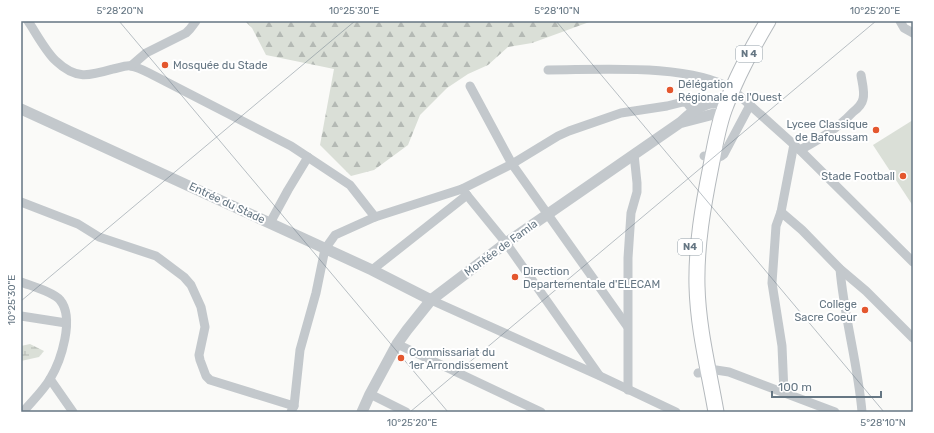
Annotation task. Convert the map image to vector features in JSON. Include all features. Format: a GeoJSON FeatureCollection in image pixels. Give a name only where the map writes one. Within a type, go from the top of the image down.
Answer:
{"type":"FeatureCollection","features":[{"type":"Feature","properties":{"kind":"highway","name":"N 4"},"geometry":{"type":"LineString","coordinates":[[729,87],[756,21]]}},
{"type":"Feature","properties":{"kind":"highway","name":"N 4"},"geometry":{"type":"LineString","coordinates":[[729,87],[768,21]]}},
{"type":"Feature","properties":{"kind":"highway","name":"N4"},"geometry":{"type":"LineString","coordinates":[[716,412],[690,319],[688,269],[695,209],[720,109],[729,87]]}},
{"type":"Feature","properties":{"kind":"highway","name":"N4"},"geometry":{"type":"LineString","coordinates":[[704,372],[705,412]]}},
{"type":"Feature","properties":{"kind":"street"},"geometry":{"type":"LineString","coordinates":[[28,21],[54,60],[63,67],[84,76],[124,66],[131,66],[141,69],[291,146],[350,184],[375,217]]}},
{"type":"Feature","properties":{"kind":"street"},"geometry":{"type":"LineString","coordinates":[[131,66],[146,53],[186,33],[196,21]]}},
{"type":"Feature","properties":{"kind":"street"},"geometry":{"type":"LineString","coordinates":[[900,21],[904,28],[913,33]]}},
{"type":"Feature","properties":{"kind":"street"},"geometry":{"type":"LineString","coordinates":[[548,70],[659,71],[697,76],[729,87],[797,147],[913,262]]}},
{"type":"Feature","properties":{"kind":"street"},"geometry":{"type":"LineString","coordinates":[[797,147],[819,140],[836,129],[857,108],[863,100],[861,74]]}},
{"type":"Feature","properties":{"kind":"street"},"geometry":{"type":"LineString","coordinates":[[470,86],[512,164],[628,326]]}},
{"type":"Feature","properties":{"kind":"street"},"geometry":{"type":"LineString","coordinates":[[372,270],[465,192],[564,133],[621,113],[683,102],[686,103],[693,115]]}},
{"type":"Feature","properties":{"kind":"street","name":"Montée de Famla"},"geometry":{"type":"LineString","coordinates":[[362,412],[397,344],[431,300],[506,243],[693,115],[704,104],[720,109]]}},
{"type":"Feature","properties":{"kind":"street"},"geometry":{"type":"LineString","coordinates":[[708,157],[718,158],[724,154],[750,105]]}},
{"type":"Feature","properties":{"kind":"street","name":"Entrée du Stade"},"geometry":{"type":"LineString","coordinates":[[21,109],[372,270],[431,300]]}},
{"type":"Feature","properties":{"kind":"street"},"geometry":{"type":"LineString","coordinates":[[784,393],[782,346],[772,283],[776,226],[781,212],[797,147]]}},
{"type":"Feature","properties":{"kind":"street"},"geometry":{"type":"LineString","coordinates":[[628,390],[628,258],[631,213],[637,192],[634,154]]}},
{"type":"Feature","properties":{"kind":"street"},"geometry":{"type":"LineString","coordinates":[[270,223],[308,157]]}},
{"type":"Feature","properties":{"kind":"street"},"geometry":{"type":"LineString","coordinates":[[21,202],[78,224],[98,237],[146,252],[165,262],[184,277],[191,285],[201,307],[205,327],[199,355],[206,376],[210,380],[293,409],[300,350],[316,293],[325,249],[335,236],[375,217],[465,192]]}},
{"type":"Feature","properties":{"kind":"street"},"geometry":{"type":"LineString","coordinates":[[465,192],[506,243],[600,376]]}},
{"type":"Feature","properties":{"kind":"street"},"geometry":{"type":"LineString","coordinates":[[781,212],[802,230],[840,269],[913,338]]}},
{"type":"Feature","properties":{"kind":"street"},"geometry":{"type":"LineString","coordinates":[[840,269],[845,306],[860,386],[862,412]]}},
{"type":"Feature","properties":{"kind":"street"},"geometry":{"type":"LineString","coordinates":[[21,282],[59,299],[67,314],[61,354],[50,379],[25,404],[23,412]]}},
{"type":"Feature","properties":{"kind":"street"},"geometry":{"type":"LineString","coordinates":[[431,300],[676,412]]}},
{"type":"Feature","properties":{"kind":"street"},"geometry":{"type":"LineString","coordinates":[[21,316],[66,323]]}},
{"type":"Feature","properties":{"kind":"street"},"geometry":{"type":"LineString","coordinates":[[397,344],[541,412]]}},
{"type":"Feature","properties":{"kind":"street"},"geometry":{"type":"LineString","coordinates":[[704,372],[716,370],[729,372],[835,412]]}},
{"type":"Feature","properties":{"kind":"street"},"geometry":{"type":"LineString","coordinates":[[50,379],[73,412]]}},
{"type":"Feature","properties":{"kind":"street"},"geometry":{"type":"LineString","coordinates":[[370,394],[406,412]]}},
{"type":"Feature","properties":{"kind":"green space"},"geometry":{"type":"Polygon","coordinates":[[[245,21],[592,21],[532,43],[508,47],[488,65],[468,74],[447,88],[420,115],[408,145],[374,170],[351,176],[320,145],[334,69],[266,55],[252,28],[245,21]]]}},
{"type":"Feature","properties":{"kind":"green space","name":"Stade Football"},"geometry":{"type":"Polygon","coordinates":[[[913,120],[913,206],[873,145],[913,120]]]}},
{"type":"Feature","properties":{"kind":"green space"},"geometry":{"type":"Polygon","coordinates":[[[30,344],[44,351],[39,357],[21,361],[21,346],[30,344]]]}},
{"type":"Feature","properties":{"kind":"place","name":"Mosquée du Stade"},"geometry":{"type":"Point","coordinates":[165,65]}},
{"type":"Feature","properties":{"kind":"place","name":"Délégation Régionale de l'Ouest"},"geometry":{"type":"Point","coordinates":[670,90]}},
{"type":"Feature","properties":{"kind":"place","name":"Lycee Classique de Bafoussam"},"geometry":{"type":"Point","coordinates":[876,130]}},
{"type":"Feature","properties":{"kind":"place","name":"Stade Football"},"geometry":{"type":"Point","coordinates":[903,176]}},
{"type":"Feature","properties":{"kind":"place","name":"Direction Departementale d'ELECAM"},"geometry":{"type":"Point","coordinates":[515,277]}},
{"type":"Feature","properties":{"kind":"place","name":"College Sacre Coeur"},"geometry":{"type":"Point","coordinates":[865,310]}},
{"type":"Feature","properties":{"kind":"place","name":"Commissariat du 1er Arrondissement"},"geometry":{"type":"Point","coordinates":[401,358]}}]}
